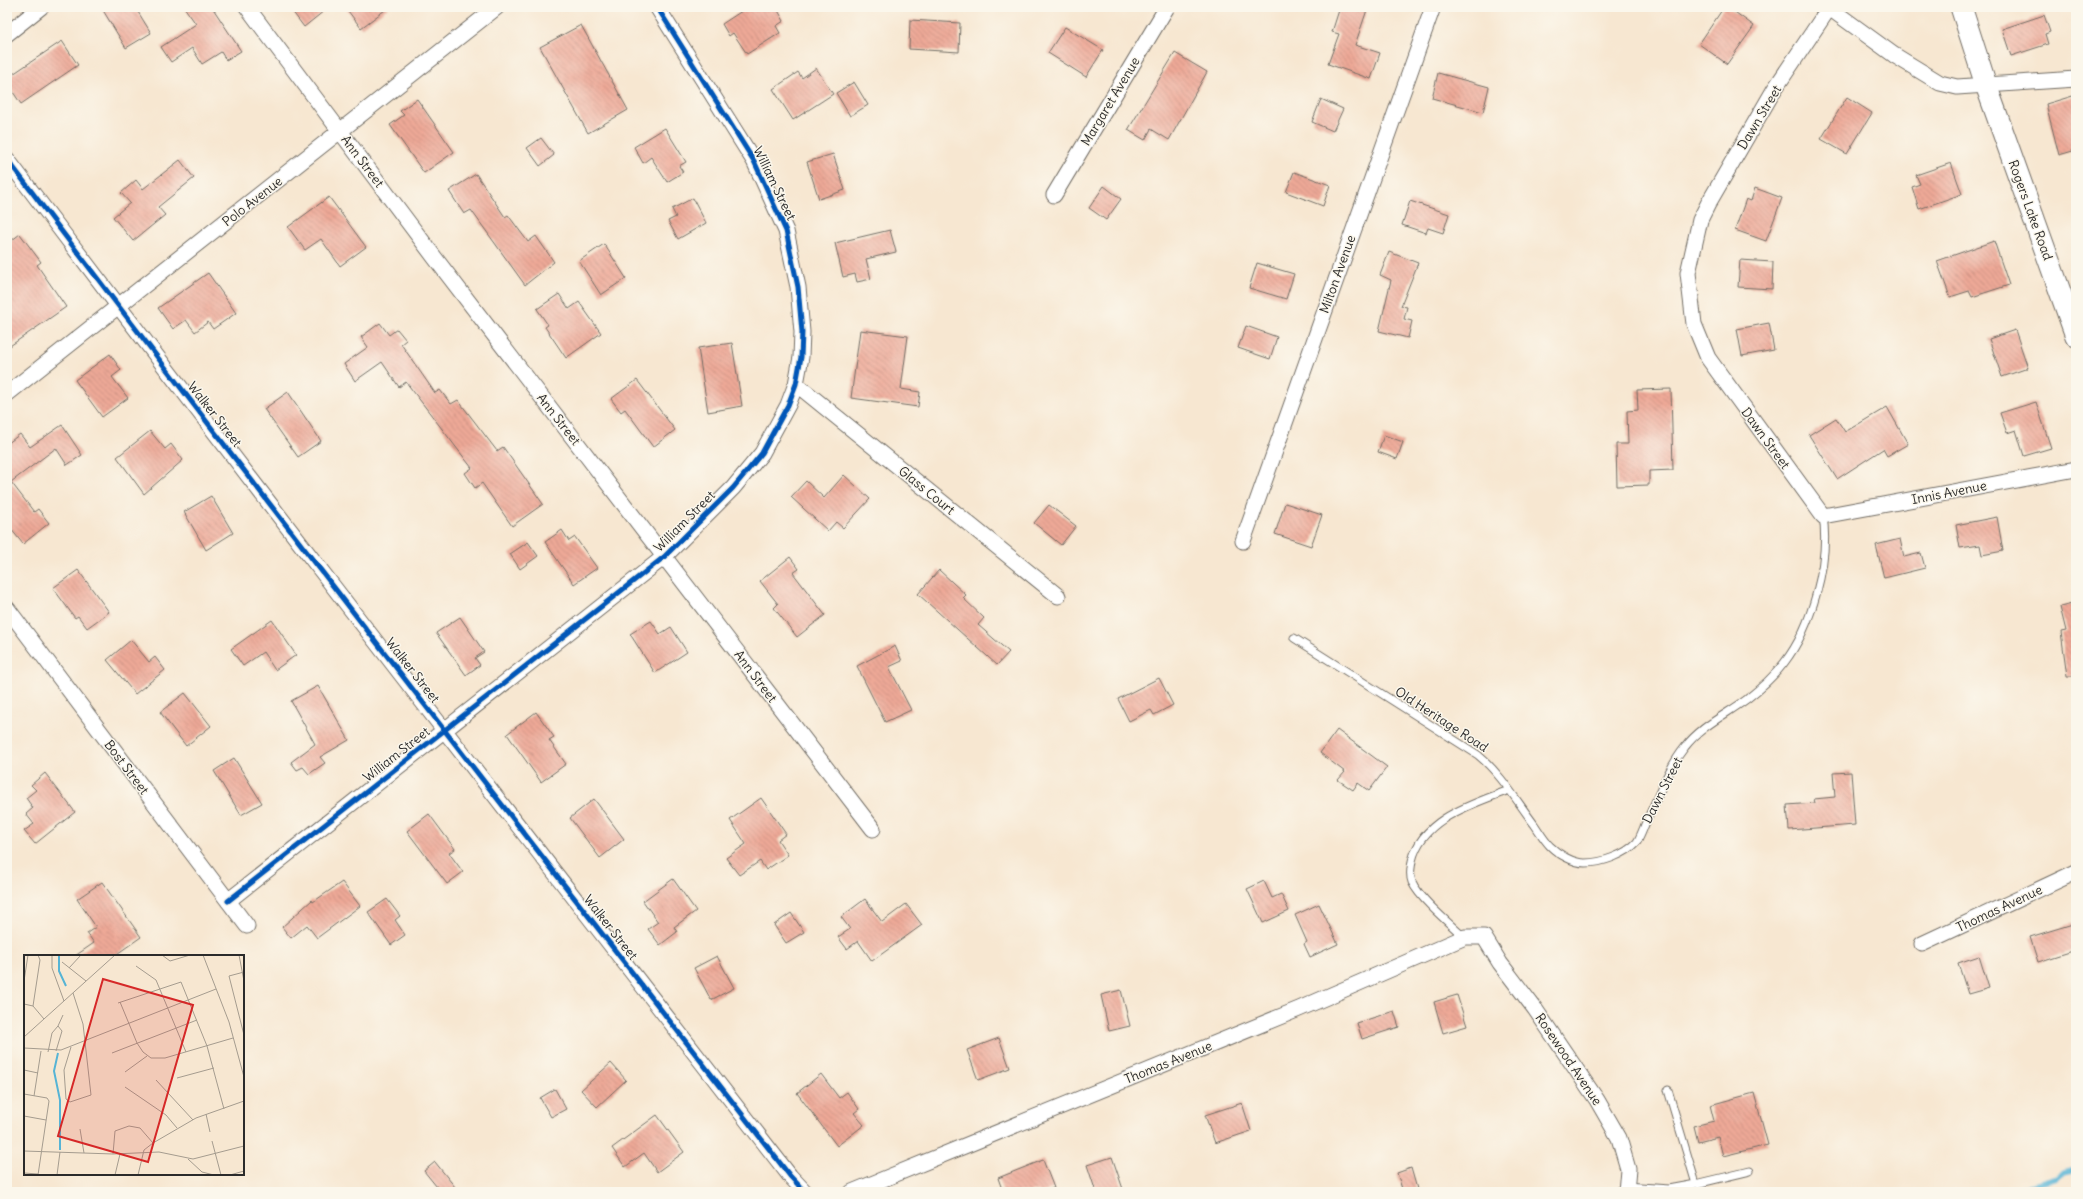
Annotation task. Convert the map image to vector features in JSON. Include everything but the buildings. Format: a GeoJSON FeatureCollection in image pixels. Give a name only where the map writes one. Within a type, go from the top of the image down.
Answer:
{"type":"FeatureCollection","features":[{"type":"Feature","properties":{"kind":"main road","name":"Rogers Lake Road"},"geometry":{"type":"LineString","coordinates":[[1961,7],[1986,85],[2076,336]]}},
{"type":"Feature","properties":{"kind":"street"},"geometry":{"type":"LineString","coordinates":[[7,34],[41,7]]}},
{"type":"Feature","properties":{"kind":"street","name":"Ann Street"},"geometry":{"type":"LineString","coordinates":[[247,7],[435,258],[873,830]]}},
{"type":"Feature","properties":{"kind":"street","name":"Polo Avenue"},"geometry":{"type":"LineString","coordinates":[[7,394],[497,7]]}},
{"type":"Feature","properties":{"kind":"street","name":"William Street"},"geometry":{"type":"LineString","coordinates":[[228,901],[444,729],[664,557],[733,488],[762,453],[788,405],[796,384],[801,357],[802,332],[798,287],[786,231],[754,161],[657,7]]}},
{"type":"Feature","properties":{"kind":"street","name":"Margaret Avenue"},"geometry":{"type":"LineString","coordinates":[[1054,195],[1167,7]]}},
{"type":"Feature","properties":{"kind":"street","name":"Milton Avenue"},"geometry":{"type":"LineString","coordinates":[[1243,541],[1433,7]]}},
{"type":"Feature","properties":{"kind":"street"},"geometry":{"type":"LineString","coordinates":[[1829,8],[1894,55],[1940,83],[1957,87],[2076,79]]}},
{"type":"Feature","properties":{"kind":"street","name":"Dawn Street"},"geometry":{"type":"LineString","coordinates":[[1823,516],[1708,358],[1694,324],[1688,274],[1700,220],[1708,204],[1774,90],[1829,8]]}},
{"type":"Feature","properties":{"kind":"street","name":"Walker Street"},"geometry":{"type":"LineString","coordinates":[[7,159],[118,306],[444,729],[790,1176],[805,1192]]}},
{"type":"Feature","properties":{"kind":"street","name":"Glass Court"},"geometry":{"type":"LineString","coordinates":[[796,384],[1058,596]]}},
{"type":"Feature","properties":{"kind":"street","name":"Innis Avenue"},"geometry":{"type":"LineString","coordinates":[[1823,516],[2076,469]]}},
{"type":"Feature","properties":{"kind":"street","name":"Bost Street"},"geometry":{"type":"LineString","coordinates":[[7,608],[247,926]]}},
{"type":"Feature","properties":{"kind":"street","name":"Thomas Avenue"},"geometry":{"type":"LineString","coordinates":[[1922,944],[2076,872]]}},
{"type":"Feature","properties":{"kind":"street","name":"Thomas Avenue"},"geometry":{"type":"LineString","coordinates":[[852,1192],[1291,1012],[1465,937],[1484,937]]}},
{"type":"Feature","properties":{"kind":"street","name":"Rosewood Avenue"},"geometry":{"type":"LineString","coordinates":[[1484,937],[1500,963],[1535,1009],[1597,1100],[1615,1132],[1628,1169],[1626,1189]]}},
{"type":"Feature","properties":{"kind":"lane","name":"Dawn Street"},"geometry":{"type":"LineString","coordinates":[[1637,841],[1673,765],[1686,746],[1704,729],[1747,699],[1770,679],[1785,662],[1798,638],[1814,602],[1818,587],[1822,571],[1826,535],[1823,516]]}},
{"type":"Feature","properties":{"kind":"lane","name":"Old Heritage Road"},"geometry":{"type":"LineString","coordinates":[[1294,638],[1478,755],[1491,766],[1550,846],[1570,860],[1584,863],[1616,857],[1637,841]]}},
{"type":"Feature","properties":{"kind":"lane"},"geometry":{"type":"LineString","coordinates":[[1465,937],[1441,916],[1413,883],[1410,874],[1413,857],[1421,840],[1438,823],[1460,809],[1509,790]]}},
{"type":"Feature","properties":{"kind":"lane"},"geometry":{"type":"LineString","coordinates":[[1668,1090],[1696,1184]]}},
{"type":"Feature","properties":{"kind":"lane"},"geometry":{"type":"LineString","coordinates":[[1626,1189],[1669,1189],[1696,1184],[1750,1170]]}},
{"type":"Feature","properties":{"kind":"waterway"},"geometry":{"type":"LineString","coordinates":[[2008,1192],[2057,1178],[2063,1172],[2076,1169]]}},
{"type":"Feature","properties":{"kind":"cycle path"},"geometry":{"type":"LineString","coordinates":[[228,901],[664,557],[733,488],[762,453],[788,405],[796,384],[801,357],[802,332],[798,287],[786,231],[754,161],[657,7]]}},
{"type":"Feature","properties":{"kind":"cycle path"},"geometry":{"type":"LineString","coordinates":[[7,159],[201,415],[397,669],[790,1176],[805,1192]]}}]}
